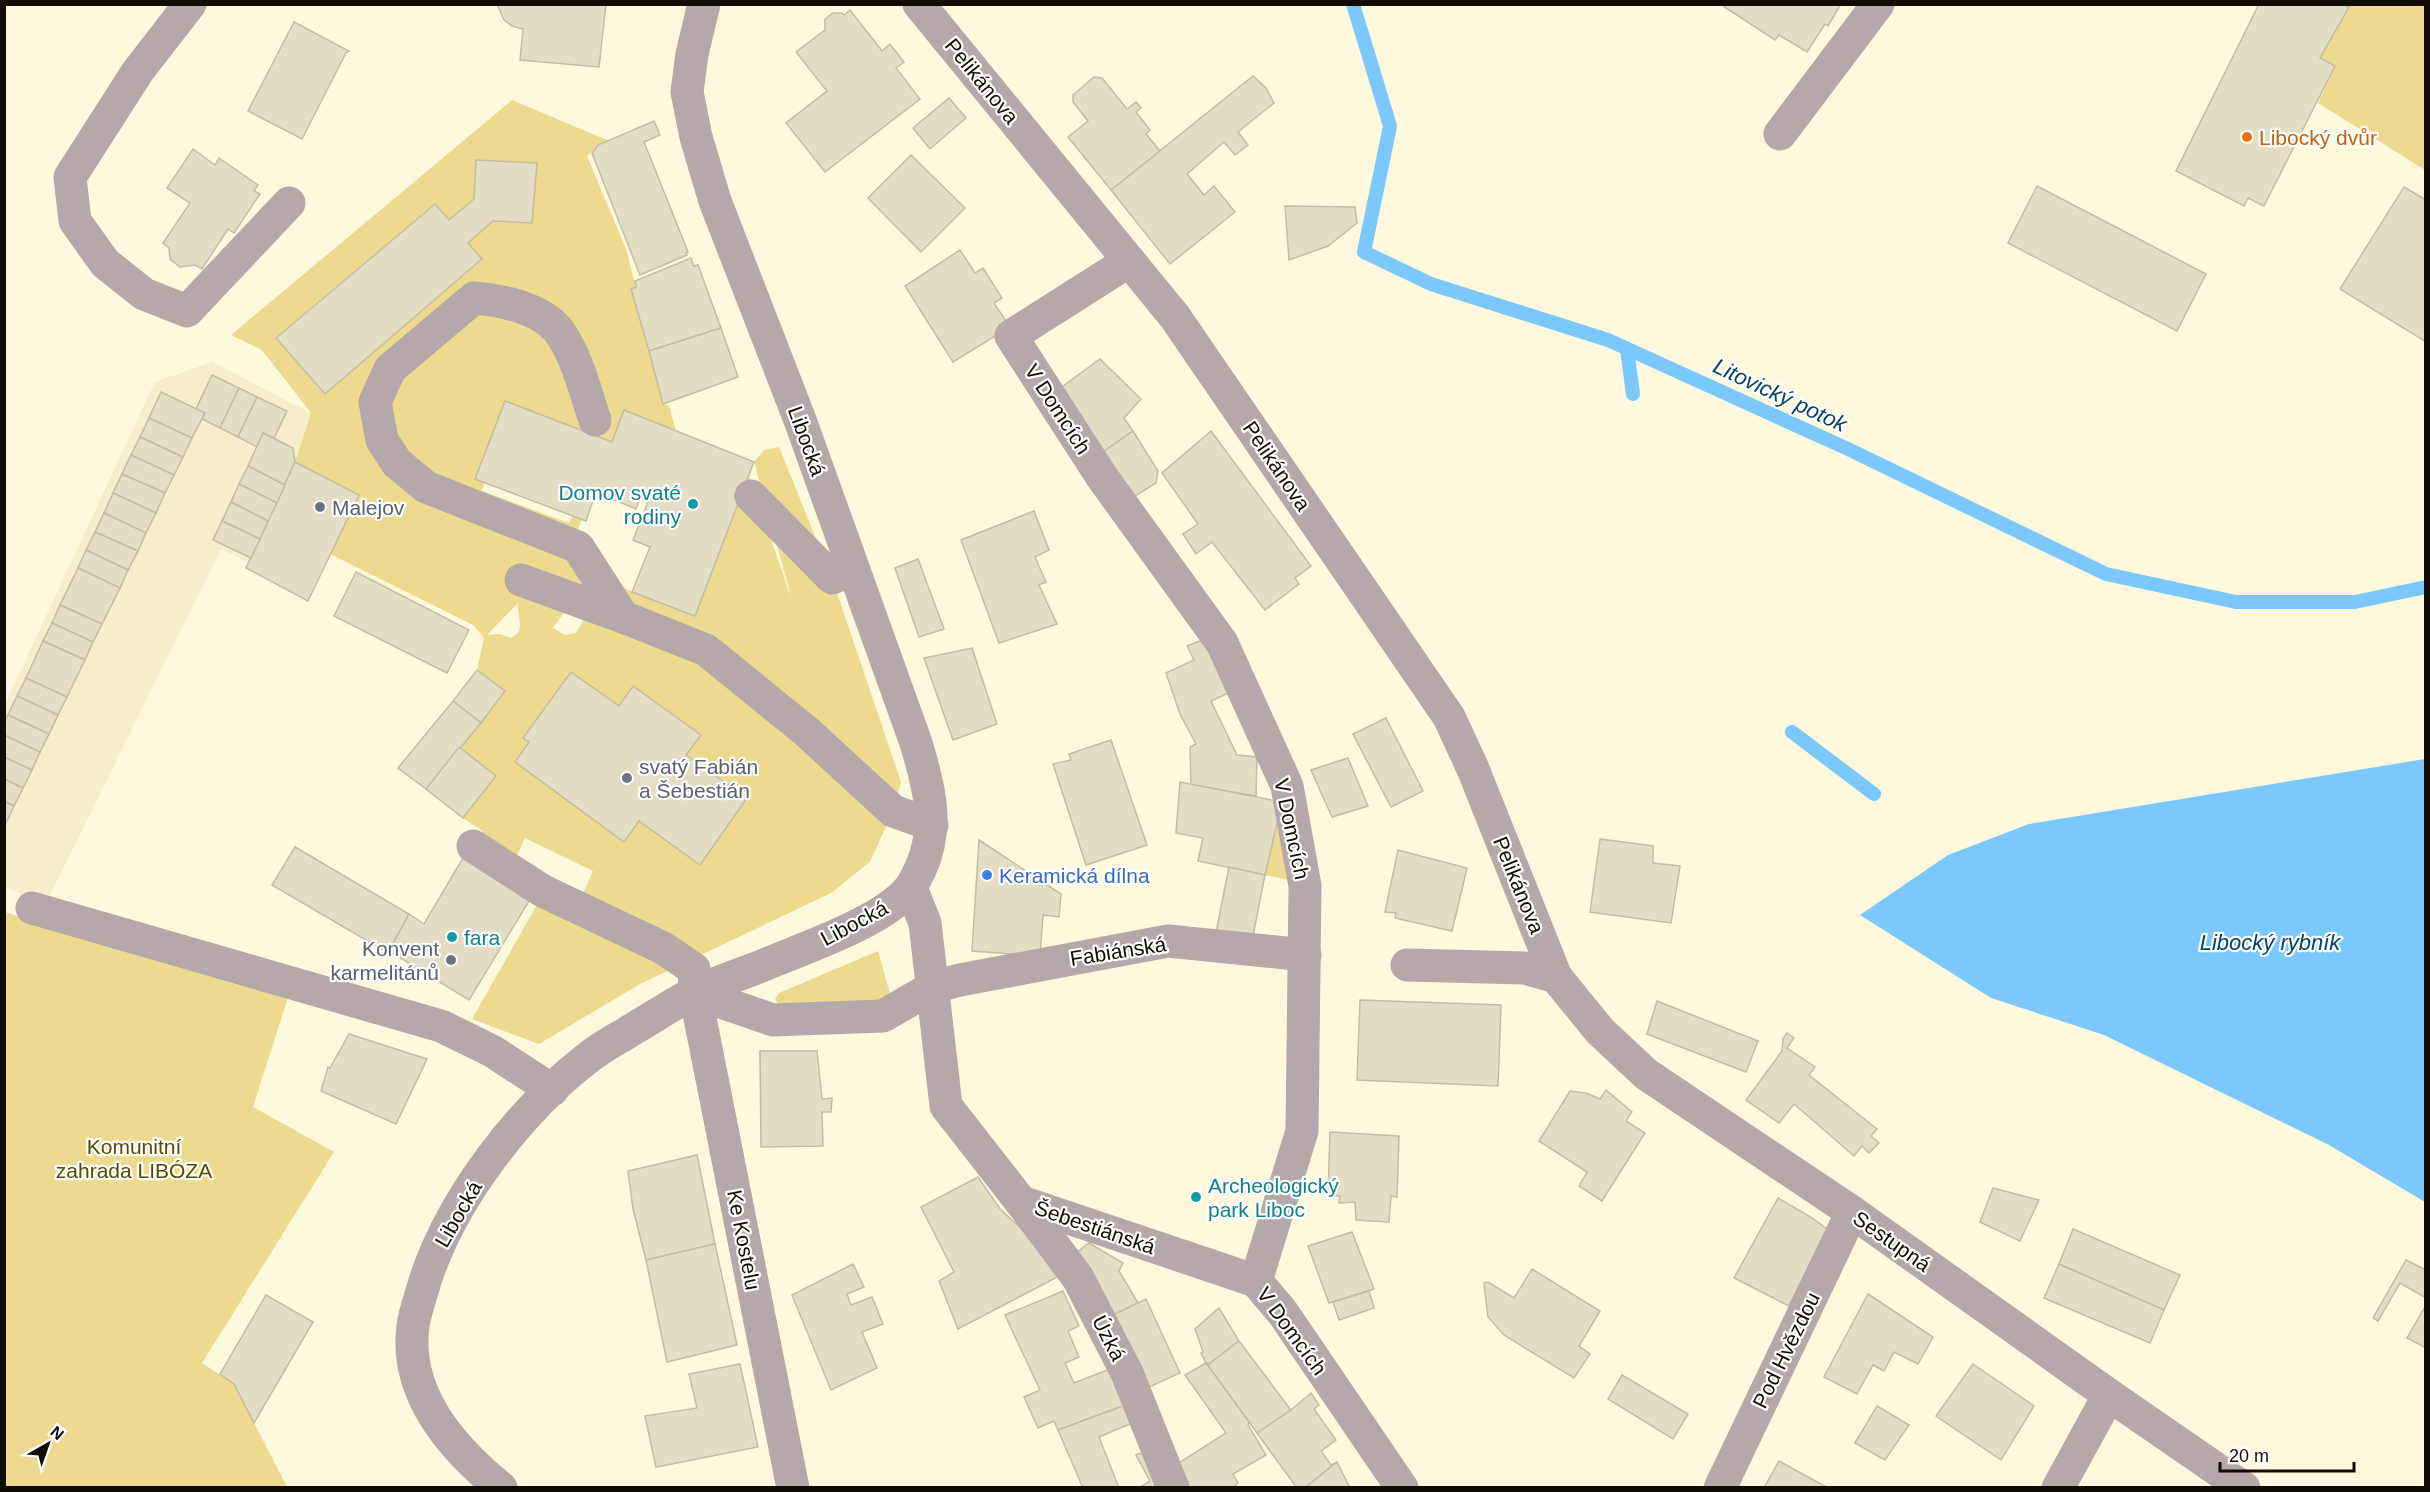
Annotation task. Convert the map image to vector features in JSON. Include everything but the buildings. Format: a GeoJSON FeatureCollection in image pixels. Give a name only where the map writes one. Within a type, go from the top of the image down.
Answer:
{"type":"FeatureCollection","features":[{"type":"Feature","properties":{"kind":"street"},"geometry":{"type":"LineString","coordinates":[[190,4],[138,71],[70,177],[75,221],[105,262],[144,294],[187,311],[289,202]]}},
{"type":"Feature","properties":{"kind":"street","name":"Libocká"},"geometry":{"type":"LineString","coordinates":[[501,1488],[449,1440],[431,1412],[418,1382],[412,1354],[413,1326],[432,1261],[466,1196],[491,1158],[526,1116],[589,1057],[695,993],[838,934],[873,917],[911,888],[924,861],[932,825],[930,790],[916,743],[800,420],[715,201],[696,137],[687,92],[692,54],[704,4]]}},
{"type":"Feature","properties":{"kind":"street","name":"Pelikánova"},"geometry":{"type":"LineString","coordinates":[[919,4],[1196,344],[1304,507],[1449,717],[1477,780],[1556,977]]}},
{"type":"Feature","properties":{"kind":"street"},"geometry":{"type":"LineString","coordinates":[[1780,134],[1878,4]]}},
{"type":"Feature","properties":{"kind":"street","name":"V Domcích"},"geometry":{"type":"LineString","coordinates":[[1129,261],[1011,336],[1102,477],[1222,643],[1287,786],[1305,886],[1302,1131],[1256,1281],[1283,1313],[1402,1488]]}},
{"type":"Feature","properties":{"kind":"street"},"geometry":{"type":"LineString","coordinates":[[595,420],[572,354],[558,329],[537,314],[494,299],[474,298],[390,369],[375,402],[382,440],[397,463],[426,487],[578,547],[623,617]]}},
{"type":"Feature","properties":{"kind":"street"},"geometry":{"type":"LineString","coordinates":[[751,496],[832,578],[853,569]]}},
{"type":"Feature","properties":{"kind":"street"},"geometry":{"type":"LineString","coordinates":[[521,580],[706,650],[807,732],[893,810],[932,825]]}},
{"type":"Feature","properties":{"kind":"street","name":"Ke Kostelu"},"geometry":{"type":"LineString","coordinates":[[473,846],[543,891],[663,948],[694,969],[695,993],[793,1488]]}},
{"type":"Feature","properties":{"kind":"street","name":"Šebestiánská"},"geometry":{"type":"LineString","coordinates":[[911,888],[925,923],[946,1107],[1022,1202],[1256,1281]]}},
{"type":"Feature","properties":{"kind":"street"},"geometry":{"type":"LineString","coordinates":[[32,908],[441,1026],[492,1051],[552,1090]]}},
{"type":"Feature","properties":{"kind":"street","name":"Fabiánská"},"geometry":{"type":"LineString","coordinates":[[695,993],[773,1020],[883,1016],[933,987],[973,977],[1168,941],[1305,955]]}},
{"type":"Feature","properties":{"kind":"street"},"geometry":{"type":"LineString","coordinates":[[1407,965],[1525,968],[1556,977]]}},
{"type":"Feature","properties":{"kind":"street","name":"Sestupná"},"geometry":{"type":"LineString","coordinates":[[1556,977],[1600,1031],[1646,1074],[1852,1212],[2244,1488]]}},
{"type":"Feature","properties":{"kind":"street","name":"Úzká"},"geometry":{"type":"LineString","coordinates":[[1022,1202],[1078,1278],[1127,1373],[1173,1488]]}},
{"type":"Feature","properties":{"kind":"street","name":"Pod Hvězdou"},"geometry":{"type":"LineString","coordinates":[[1720,1488],[1852,1212]]}},
{"type":"Feature","properties":{"kind":"street"},"geometry":{"type":"LineString","coordinates":[[2058,1488],[2109,1395]]}},
{"type":"Feature","properties":{"kind":"shaded area"},"geometry":{"type":"Polygon","coordinates":[[[212,362],[311,413],[295,462],[251,558],[248,563],[221,549],[48,899],[43,903],[5,887],[5,704],[155,382],[212,362]]]}},
{"type":"Feature","properties":{"kind":"green space"},"geometry":{"type":"Polygon","coordinates":[[[2343,5],[2425,5],[2425,170],[2318,103],[2335,67],[2320,58],[2343,5]]]}},
{"type":"Feature","properties":{"kind":"green space"},"geometry":{"type":"Polygon","coordinates":[[[512,100],[609,141],[598,145],[587,156],[626,249],[636,287],[632,289],[663,403],[669,406],[676,431],[612,442],[505,402],[482,491],[569,523],[573,515],[582,519],[570,549],[587,581],[553,628],[565,635],[576,633],[606,581],[695,616],[749,476],[792,600],[754,462],[764,450],[779,447],[832,578],[901,782],[893,811],[870,862],[831,893],[640,984],[539,1044],[472,1019],[537,905],[582,896],[593,871],[525,838],[513,864],[479,838],[483,831],[463,818],[496,776],[459,747],[504,691],[477,670],[484,638],[473,625],[330,554],[358,495],[295,462],[311,413],[262,350],[231,335],[512,100]],[[476,160],[474,199],[449,220],[434,204],[276,337],[324,394],[482,260],[468,243],[493,221],[532,223],[537,163],[476,160]],[[518,603],[487,635],[500,634],[511,638],[518,633],[520,626],[518,603]],[[633,686],[619,706],[529,742],[515,762],[624,842],[639,821],[700,865],[747,798],[686,755],[701,734],[633,686]]]}},
{"type":"Feature","properties":{"kind":"green space"},"geometry":{"type":"Polygon","coordinates":[[[1282,802],[1293,881],[1265,875],[1282,802]]]}},
{"type":"Feature","properties":{"kind":"green space","name":"Komunitní zahrada LIBÓZA"},"geometry":{"type":"Polygon","coordinates":[[[5,912],[41,924],[290,991],[253,1107],[334,1152],[202,1363],[234,1384],[287,1487],[5,1488],[5,912]]]}},
{"type":"Feature","properties":{"kind":"green space"},"geometry":{"type":"Polygon","coordinates":[[[878,951],[890,994],[876,1003],[779,1005],[775,999],[779,993],[878,951]]]}},
{"type":"Feature","properties":{"kind":"water","name":"Libocký rybník"},"geometry":{"type":"Polygon","coordinates":[[[2425,759],[2425,1202],[2329,1145],[2104,1035],[1991,998],[1860,915],[1948,855],[2029,824],[2425,759]]]}},
{"type":"Feature","properties":{"kind":"waterway","name":"Litovický potok"},"geometry":{"type":"LineString","coordinates":[[1353,4],[1390,126],[1364,252],[1431,284],[1608,340],[1848,449],[2106,574],[2236,602],[2355,602],[2426,587]]}},
{"type":"Feature","properties":{"kind":"waterway"},"geometry":{"type":"LineString","coordinates":[[1627,349],[1633,394]]}},
{"type":"Feature","properties":{"kind":"waterway"},"geometry":{"type":"LineString","coordinates":[[1792,732],[1874,794]]}},
{"type":"Feature","properties":{"kind":"place","name":"Libocký dvůr"},"geometry":{"type":"Point","coordinates":[2247,137]}},
{"type":"Feature","properties":{"kind":"place","name":"Domov svaté rodiny"},"geometry":{"type":"Point","coordinates":[693,504]}},
{"type":"Feature","properties":{"kind":"place","name":"Malejov"},"geometry":{"type":"Point","coordinates":[320,507]}},
{"type":"Feature","properties":{"kind":"place","name":"svatý Fabián a Šebestián"},"geometry":{"type":"Point","coordinates":[627,778]}},
{"type":"Feature","properties":{"kind":"place","name":"Keramická dílna"},"geometry":{"type":"Point","coordinates":[987,875]}},
{"type":"Feature","properties":{"kind":"place","name":"fara"},"geometry":{"type":"Point","coordinates":[452,937]}},
{"type":"Feature","properties":{"kind":"place","name":"Konvent karmelitánů"},"geometry":{"type":"Point","coordinates":[451,960]}},
{"type":"Feature","properties":{"kind":"place","name":"Archeologický park Liboc"},"geometry":{"type":"Point","coordinates":[1196,1197]}}]}
